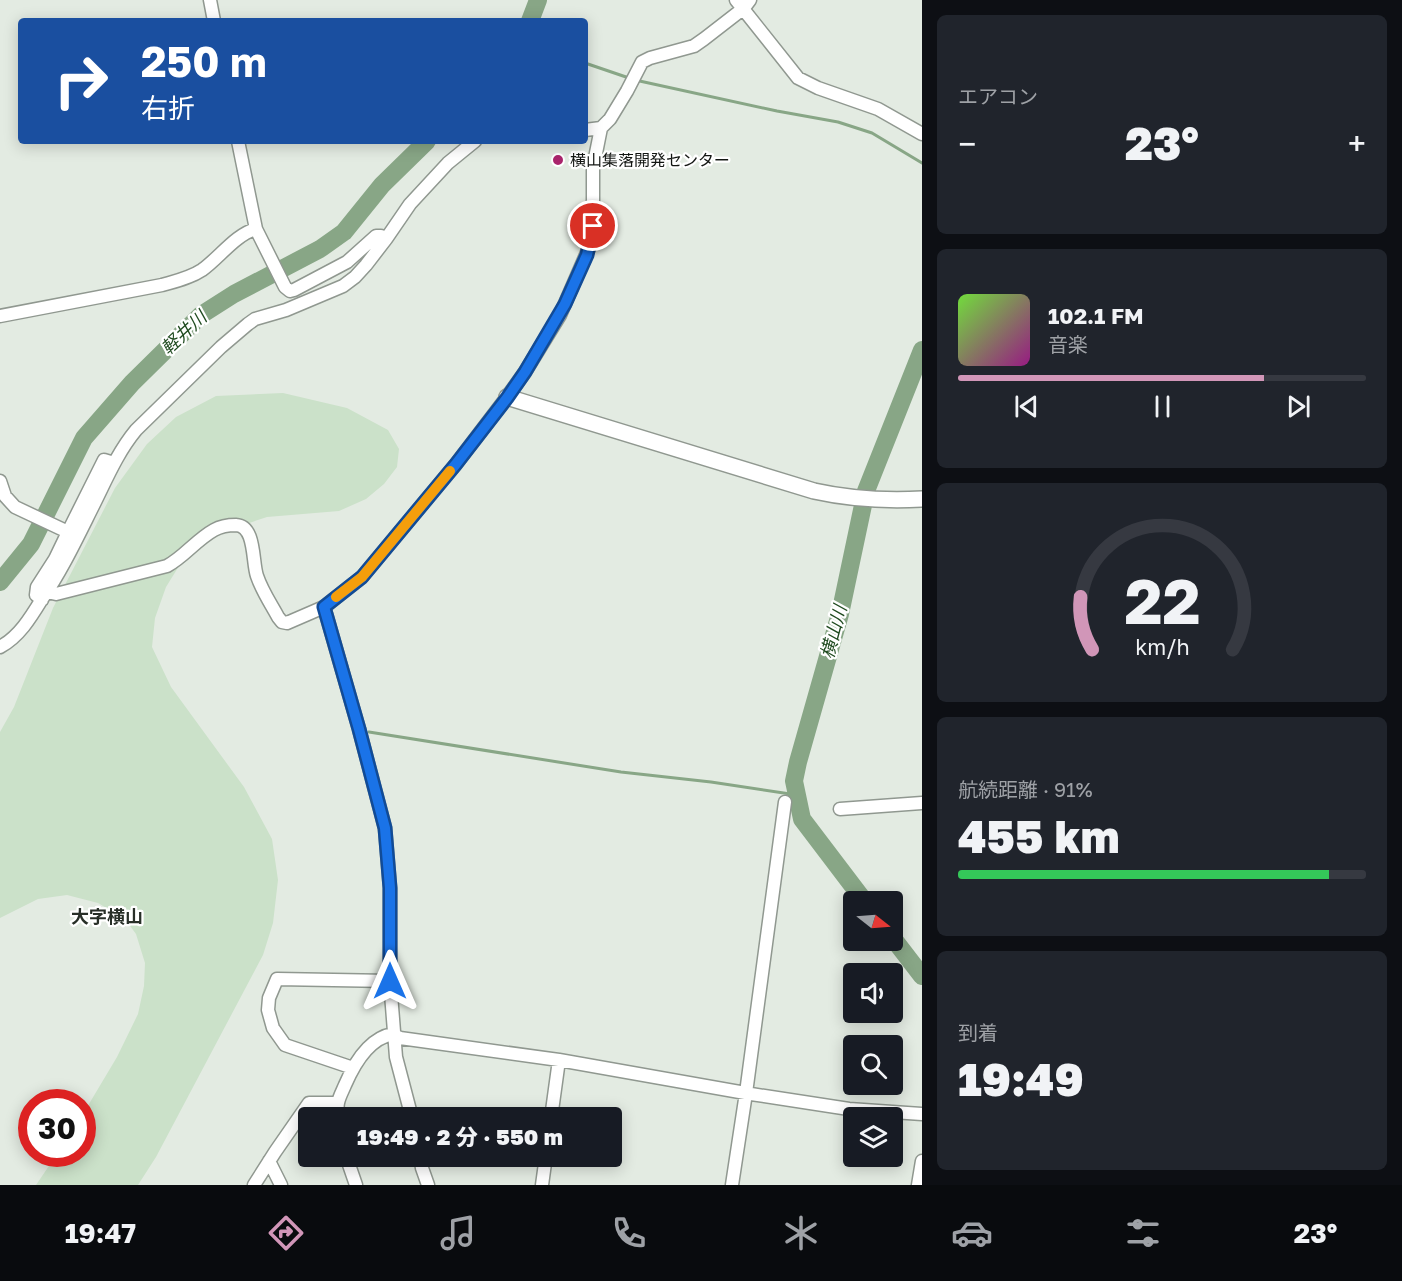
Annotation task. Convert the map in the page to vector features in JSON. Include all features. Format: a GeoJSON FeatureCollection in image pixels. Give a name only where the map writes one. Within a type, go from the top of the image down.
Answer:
{"type":"FeatureCollection","features":[{"type":"Feature","properties":{"kind":"street"},"geometry":{"type":"LineString","coordinates":[[210,0],[213,18]]}},
{"type":"Feature","properties":{"kind":"street"},"geometry":{"type":"LineString","coordinates":[[114,463],[104,460],[63,530],[55,559],[37,587],[36,595],[45,596],[65,592],[166,566],[174,563],[197,541],[215,529],[224,525],[240,525],[250,537],[258,579],[282,622],[287,623],[324,607],[362,577],[456,464],[525,372],[560,315],[587,255],[593,226],[593,168],[601,128],[610,119],[642,62],[694,46],[711,35],[743,3],[798,78],[818,88],[878,109],[922,134]]}},
{"type":"Feature","properties":{"kind":"street"},"geometry":{"type":"LineString","coordinates":[[588,130],[601,128]]}},
{"type":"Feature","properties":{"kind":"street"},"geometry":{"type":"LineString","coordinates":[[239,144],[256,229],[285,287],[290,291],[347,262],[376,236],[386,239]]}},
{"type":"Feature","properties":{"kind":"street"},"geometry":{"type":"LineString","coordinates":[[0,647],[10,642],[45,596],[67,559],[114,463],[125,443],[136,430],[221,347],[255,319],[286,310],[343,286],[355,277],[386,239],[410,204],[447,163],[471,144]]}},
{"type":"Feature","properties":{"kind":"street"},"geometry":{"type":"LineString","coordinates":[[0,316],[162,285],[187,278],[203,269],[245,234],[256,229]]}},
{"type":"Feature","properties":{"kind":"street"},"geometry":{"type":"LineString","coordinates":[[507,398],[814,491],[856,499],[922,500]]}},
{"type":"Feature","properties":{"kind":"street"},"geometry":{"type":"LineString","coordinates":[[0,481],[2,490],[15,507],[63,530]]}},
{"type":"Feature","properties":{"kind":"street"},"geometry":{"type":"LineString","coordinates":[[324,607],[385,828],[390,888],[390,981],[393,1034],[396,1057],[409,1107]]}},
{"type":"Feature","properties":{"kind":"street"},"geometry":{"type":"LineString","coordinates":[[732,1185],[784,802]]}},
{"type":"Feature","properties":{"kind":"street"},"geometry":{"type":"LineString","coordinates":[[840,808],[922,803]]}},
{"type":"Feature","properties":{"kind":"street"},"geometry":{"type":"LineString","coordinates":[[353,1068],[285,1045],[273,1028],[268,1010],[273,988],[277,979],[390,981]]}},
{"type":"Feature","properties":{"kind":"street"},"geometry":{"type":"LineString","coordinates":[[338,1107],[338,1102],[360,1057],[374,1042],[393,1034],[400,1038],[559,1060],[849,1109],[921,1115]]}},
{"type":"Feature","properties":{"kind":"street"},"geometry":{"type":"LineString","coordinates":[[553,1107],[559,1060]]}},
{"type":"Feature","properties":{"kind":"street"},"geometry":{"type":"LineString","coordinates":[[254,1185],[309,1103],[338,1102]]}},
{"type":"Feature","properties":{"kind":"street"},"geometry":{"type":"LineString","coordinates":[[269,1161],[281,1185]]}},
{"type":"Feature","properties":{"kind":"street"},"geometry":{"type":"LineString","coordinates":[[918,1185],[922,1161]]}},
{"type":"Feature","properties":{"kind":"street"},"geometry":{"type":"LineString","coordinates":[[350,1167],[356,1185]]}},
{"type":"Feature","properties":{"kind":"street"},"geometry":{"type":"LineString","coordinates":[[422,1167],[428,1185]]}},
{"type":"Feature","properties":{"kind":"street"},"geometry":{"type":"LineString","coordinates":[[542,1185],[544,1167]]}},
{"type":"Feature","properties":{"kind":"green space"},"geometry":{"type":"Polygon","coordinates":[[[283,393],[347,408],[388,430],[399,449],[397,467],[384,484],[366,499],[339,511],[267,517],[213,538],[194,550],[179,566],[166,587],[155,618],[152,647],[171,687],[244,787],[272,839],[278,880],[273,923],[263,955],[156,1157],[138,1185],[36,1185],[48,1167],[96,1167],[96,1092],[117,1057],[138,1014],[144,986],[145,963],[136,934],[125,919],[98,903],[67,895],[38,899],[0,918],[0,732],[14,707],[53,608],[115,488],[147,444],[176,417],[216,396],[283,393]]]}},
{"type":"Feature","properties":{"kind":"waterway","name":"軽井川"},"geometry":{"type":"LineString","coordinates":[[531,18],[538,0]]}},
{"type":"Feature","properties":{"kind":"waterway"},"geometry":{"type":"LineString","coordinates":[[588,64],[629,78]]}},
{"type":"Feature","properties":{"kind":"waterway"},"geometry":{"type":"LineString","coordinates":[[635,80],[838,122],[872,133],[922,163]]}},
{"type":"Feature","properties":{"kind":"waterway","name":"軽井川"},"geometry":{"type":"LineString","coordinates":[[0,582],[31,544],[84,438],[132,383],[201,315],[234,294],[320,249],[344,232],[382,185],[424,144]]}},
{"type":"Feature","properties":{"kind":"waterway","name":"横山川"},"geometry":{"type":"LineString","coordinates":[[857,891],[802,819],[794,781],[840,614],[866,491],[922,350]]}},
{"type":"Feature","properties":{"kind":"waterway"},"geometry":{"type":"LineString","coordinates":[[369,732],[621,772],[797,795]]}},
{"type":"Feature","properties":{"kind":"waterway","name":"横山川"},"geometry":{"type":"LineString","coordinates":[[903,951],[922,976]]}},
{"type":"Feature","properties":{"kind":"slow traffic"},"geometry":{"type":"LineString","coordinates":[[336,597],[362,577],[450,471]]}},
{"type":"Feature","properties":{"kind":"place","name":"横山集落開発センター"},"geometry":{"type":"Point","coordinates":[558,160]}},
{"type":"Feature","properties":{"kind":"district","name":"大字横山"},"geometry":{"type":"Point","coordinates":[107,917]}},
{"type":"Feature","properties":{"kind":"route"},"geometry":{"type":"LineString","coordinates":[[390,981],[390,888],[385,828],[324,607],[362,577],[456,464],[507,398],[560,315],[587,255],[593,226]]}}]}
